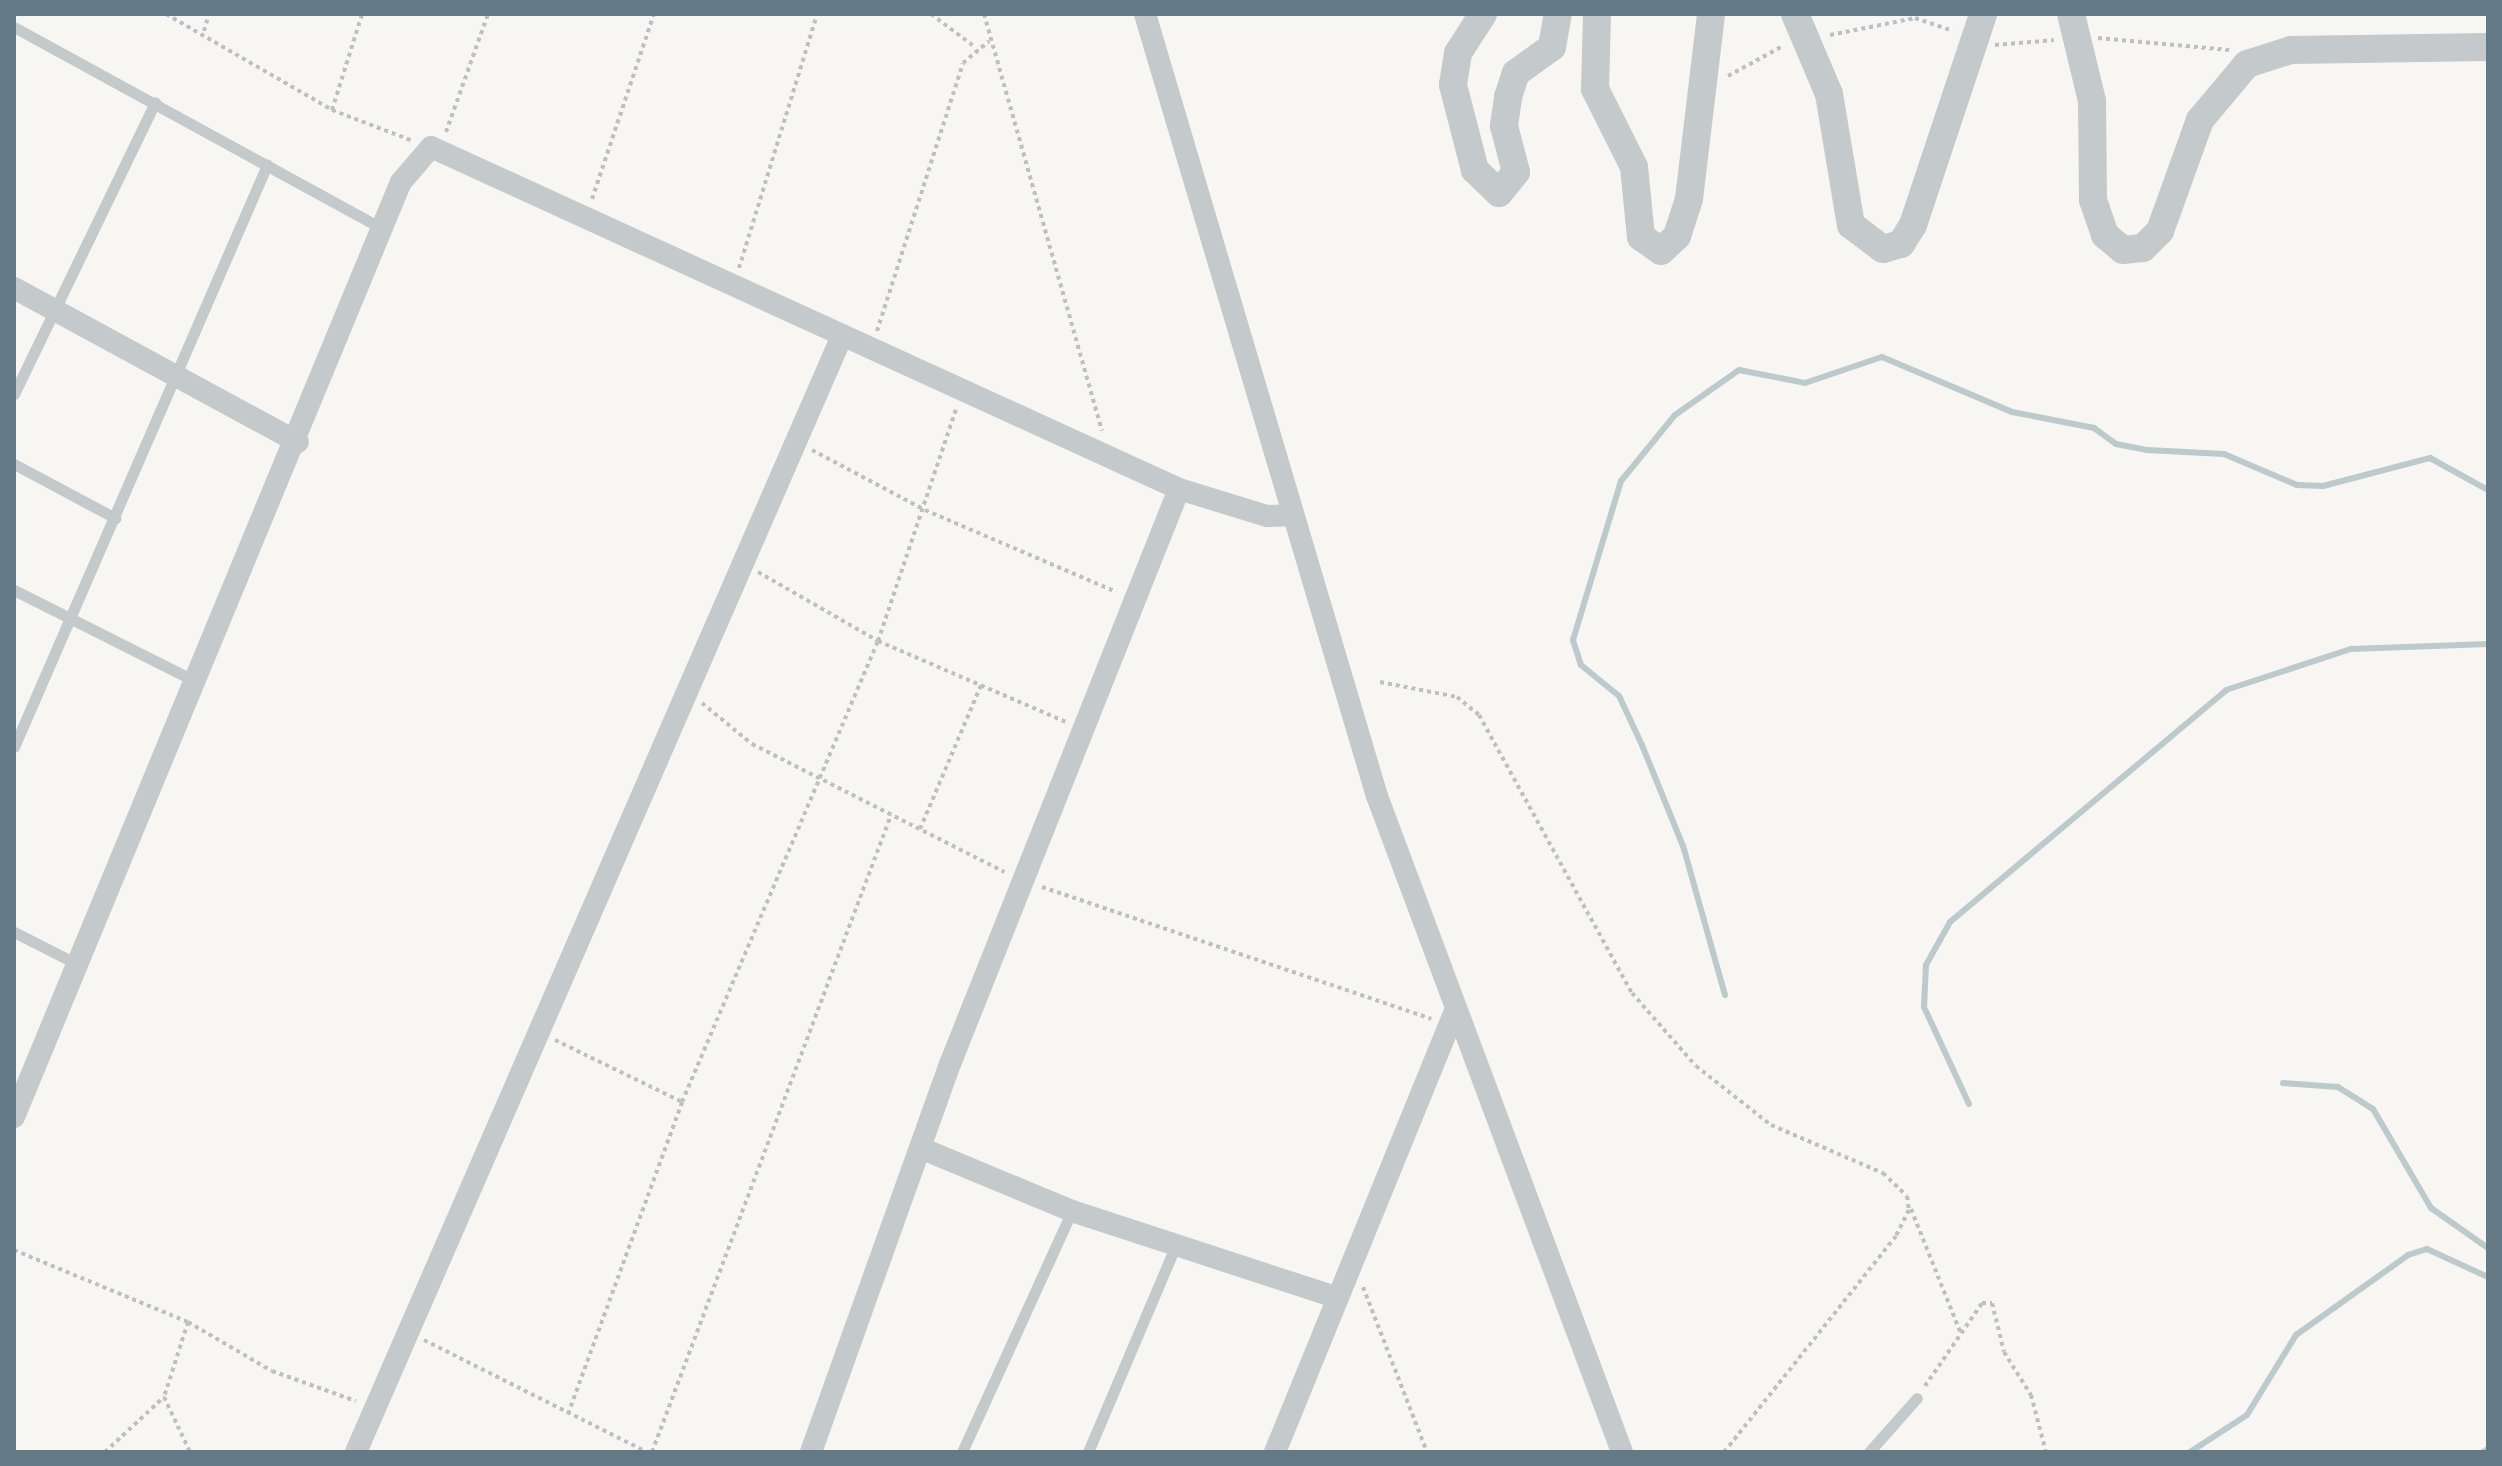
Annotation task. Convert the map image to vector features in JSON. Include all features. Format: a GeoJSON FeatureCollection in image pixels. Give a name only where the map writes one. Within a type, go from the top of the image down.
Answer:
{"type":"FeatureCollection","features":[{"type":"Feature","properties":{"kind":"street"},"geometry":{"type":"LineString","coordinates":[[1145,14],[1291,515],[1377,796],[1452,1019],[1622,1452]]}},
{"type":"Feature","properties":{"kind":"street"},"geometry":{"type":"LineString","coordinates":[[1483,14],[1458,53],[1453,85],[1475,170],[1499,193],[1516,172],[1504,126],[1508,97],[1516,73],[1552,47],[1558,14]]}},
{"type":"Feature","properties":{"kind":"street"},"geometry":{"type":"LineString","coordinates":[[1597,14],[1595,89],[1634,167],[1641,237],[1661,251],[1677,236],[1689,199],[1711,14]]}},
{"type":"Feature","properties":{"kind":"street"},"geometry":{"type":"LineString","coordinates":[[1795,14],[1826,83],[1851,225],[1883,249],[1901,244],[1913,225],[1983,14]]}},
{"type":"Feature","properties":{"kind":"street"},"geometry":{"type":"LineString","coordinates":[[2071,14],[2090,87],[2093,200],[2105,235],[2123,250],[2143,248],[2160,231],[2200,120],[2247,64],[2291,50],[2488,47]]}},
{"type":"Feature","properties":{"kind":"street"},"geometry":{"type":"LineString","coordinates":[[14,1117],[191,679],[298,442],[385,231],[401,182],[431,147],[850,343],[1100,450],[1179,489],[1267,516],[1291,515]]}},
{"type":"Feature","properties":{"kind":"street"},"geometry":{"type":"LineString","coordinates":[[14,288],[179,372],[298,442]]}},
{"type":"Feature","properties":{"kind":"street"},"geometry":{"type":"LineString","coordinates":[[356,1452],[370,1406],[742,563],[796,442],[850,343]]}},
{"type":"Feature","properties":{"kind":"street"},"geometry":{"type":"LineString","coordinates":[[811,1452],[1022,881],[1139,602],[1179,489]]}},
{"type":"Feature","properties":{"kind":"street"},"geometry":{"type":"LineString","coordinates":[[1275,1452],[1349,1258],[1452,1019]]}},
{"type":"Feature","properties":{"kind":"street"},"geometry":{"type":"LineString","coordinates":[[923,1149],[1072,1211],[1177,1242],[1335,1297]]}},
{"type":"Feature","properties":{"kind":"lane"},"geometry":{"type":"LineString","coordinates":[[14,27],[385,231]]}},
{"type":"Feature","properties":{"kind":"lane"},"geometry":{"type":"LineString","coordinates":[[14,394],[58,310],[155,102]]}},
{"type":"Feature","properties":{"kind":"lane"},"geometry":{"type":"LineString","coordinates":[[14,747],[267,165]]}},
{"type":"Feature","properties":{"kind":"lane"},"geometry":{"type":"LineString","coordinates":[[14,464],[115,518]]}},
{"type":"Feature","properties":{"kind":"lane"},"geometry":{"type":"LineString","coordinates":[[14,590],[191,679]]}},
{"type":"Feature","properties":{"kind":"lane"},"geometry":{"type":"LineString","coordinates":[[14,932],[77,964]]}},
{"type":"Feature","properties":{"kind":"lane"},"geometry":{"type":"LineString","coordinates":[[962,1452],[1072,1211]]}},
{"type":"Feature","properties":{"kind":"lane"},"geometry":{"type":"LineString","coordinates":[[1088,1452],[1177,1242]]}},
{"type":"Feature","properties":{"kind":"lane"},"geometry":{"type":"LineString","coordinates":[[1869,1452],[1917,1398]]}},
{"type":"Feature","properties":{"kind":"path"},"geometry":{"type":"LineString","coordinates":[[166,14],[203,32],[332,110],[431,147],[448,129],[488,14]]}},
{"type":"Feature","properties":{"kind":"path"},"geometry":{"type":"LineString","coordinates":[[203,32],[209,14]]}},
{"type":"Feature","properties":{"kind":"path"},"geometry":{"type":"LineString","coordinates":[[332,110],[362,14]]}},
{"type":"Feature","properties":{"kind":"path"},"geometry":{"type":"LineString","coordinates":[[585,220],[654,14]]}},
{"type":"Feature","properties":{"kind":"path"},"geometry":{"type":"LineString","coordinates":[[733,287],[817,14]]}},
{"type":"Feature","properties":{"kind":"path"},"geometry":{"type":"LineString","coordinates":[[931,14],[975,47]]}},
{"type":"Feature","properties":{"kind":"path"},"geometry":{"type":"LineString","coordinates":[[984,14],[989,41],[1102,431],[1100,450]]}},
{"type":"Feature","properties":{"kind":"path"},"geometry":{"type":"LineString","coordinates":[[850,343],[884,322],[963,63],[975,47],[989,41]]}},
{"type":"Feature","properties":{"kind":"path"},"geometry":{"type":"LineString","coordinates":[[568,1414],[682,1102],[816,777],[878,641],[925,510],[962,392]]}},
{"type":"Feature","properties":{"kind":"path"},"geometry":{"type":"LineString","coordinates":[[796,442],[925,510],[1139,602]]}},
{"type":"Feature","properties":{"kind":"path"},"geometry":{"type":"LineString","coordinates":[[742,563],[878,641],[1085,730]]}},
{"type":"Feature","properties":{"kind":"path"},"geometry":{"type":"LineString","coordinates":[[1380,682],[1457,697],[1479,715],[1632,993],[1696,1066],[1799,1142],[1896,1181],[1908,1203],[1961,1334]]}},
{"type":"Feature","properties":{"kind":"path"},"geometry":{"type":"LineString","coordinates":[[920,829],[981,685]]}},
{"type":"Feature","properties":{"kind":"path"},"geometry":{"type":"LineString","coordinates":[[686,690],[752,744],[1022,881],[1452,1019]]}},
{"type":"Feature","properties":{"kind":"path"},"geometry":{"type":"LineString","coordinates":[[403,1330],[650,1452],[891,815]]}},
{"type":"Feature","properties":{"kind":"path"},"geometry":{"type":"LineString","coordinates":[[536,1031],[682,1102]]}},
{"type":"Feature","properties":{"kind":"path"},"geometry":{"type":"LineString","coordinates":[[1724,1452],[1896,1236],[1908,1203]]}},
{"type":"Feature","properties":{"kind":"path"},"geometry":{"type":"LineString","coordinates":[[14,1250],[188,1322],[272,1371],[370,1406]]}},
{"type":"Feature","properties":{"kind":"path"},"geometry":{"type":"LineString","coordinates":[[1349,1258],[1427,1452]]}},
{"type":"Feature","properties":{"kind":"path"},"geometry":{"type":"LineString","coordinates":[[1917,1398],[1982,1303],[1995,1306],[2004,1352],[2031,1395],[2046,1452]]}},
{"type":"Feature","properties":{"kind":"path"},"geometry":{"type":"LineString","coordinates":[[105,1452],[164,1397],[188,1322]]}},
{"type":"Feature","properties":{"kind":"path"},"geometry":{"type":"LineString","coordinates":[[164,1397],[190,1452]]}},
{"type":"Feature","properties":{"kind":"waterway"},"geometry":{"type":"LineString","coordinates":[[1725,995],[1683,846],[1642,745],[1619,696],[1581,665],[1573,640],[1621,481],[1675,415],[1739,370],[1805,383],[1882,357],[2012,412],[2094,428],[2116,444],[2147,450],[2224,454],[2297,485],[2323,486],[2430,458],[2488,490]]}},
{"type":"Feature","properties":{"kind":"waterway"},"geometry":{"type":"LineString","coordinates":[[1969,1104],[1924,1007],[1926,965],[1950,922],[2226,690],[2351,649],[2488,644]]}},
{"type":"Feature","properties":{"kind":"waterway"},"geometry":{"type":"LineString","coordinates":[[2283,1083],[2338,1087],[2373,1109],[2431,1208],[2488,1248]]}},
{"type":"Feature","properties":{"kind":"waterway"},"geometry":{"type":"LineString","coordinates":[[2190,1452],[2247,1415],[2296,1335],[2408,1255],[2427,1249],[2488,1277]]}},
{"type":"Feature","properties":{"kind":"waterway"},"geometry":{"type":"LineString","coordinates":[[2483,1452],[2488,1449]]}}]}
